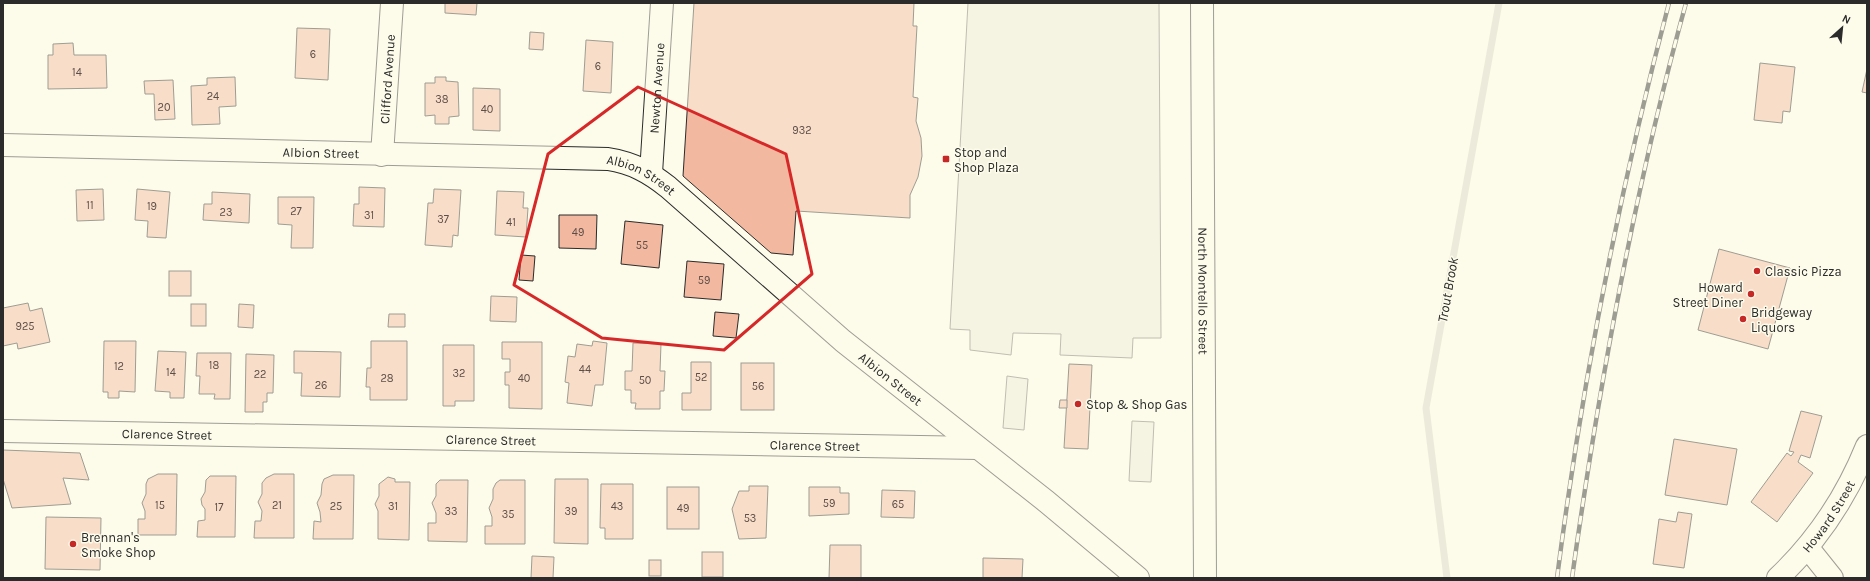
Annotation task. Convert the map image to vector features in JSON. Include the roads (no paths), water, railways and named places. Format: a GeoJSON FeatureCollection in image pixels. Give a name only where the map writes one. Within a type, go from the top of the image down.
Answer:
{"type":"FeatureCollection","features":[{"type":"Feature","properties":{"kind":"street","name":"Clifford Avenue"},"geometry":{"type":"LineString","coordinates":[[382,155],[392,3]]}},
{"type":"Feature","properties":{"kind":"street","name":"Newton Avenue"},"geometry":{"type":"LineString","coordinates":[[651,173],[662,3]]}},
{"type":"Feature","properties":{"kind":"street","name":"North Montello Street"},"geometry":{"type":"LineString","coordinates":[[1202,3],[1207,574]]}},
{"type":"Feature","properties":{"kind":"street","name":"Albion Street"},"geometry":{"type":"LineString","coordinates":[[3,145],[608,160],[634,165],[651,173],[843,341],[1138,578]]}},
{"type":"Feature","properties":{"kind":"street","name":"Clarence Street"},"geometry":{"type":"LineString","coordinates":[[3,431],[978,448]]}},
{"type":"Feature","properties":{"kind":"street","name":"Howard Street"},"geometry":{"type":"LineString","coordinates":[[1778,578],[1808,548],[1838,507],[1855,476],[1867,446]]}},
{"type":"Feature","properties":{"kind":"street"},"geometry":{"type":"LineString","coordinates":[[1808,548],[1832,578]]}},
{"type":"Feature","properties":{"kind":"waterway","name":"Trout Brook"},"geometry":{"type":"LineString","coordinates":[[1447,578],[1426,408],[1499,3]]}},
{"type":"Feature","properties":{"kind":"railway"},"geometry":{"type":"LineString","coordinates":[[1557,578],[1590,361],[1618,217],[1669,3]]}},
{"type":"Feature","properties":{"kind":"railway"},"geometry":{"type":"LineString","coordinates":[[1572,578],[1606,361],[1634,217],[1667,74],[1686,3]]}},
{"type":"Feature","properties":{"kind":"place","name":"Stop and Shop Plaza"},"geometry":{"type":"Point","coordinates":[946,159]}},
{"type":"Feature","properties":{"kind":"place","name":"Classic Pizza"},"geometry":{"type":"Point","coordinates":[1757,271]}},
{"type":"Feature","properties":{"kind":"place","name":"Howard Street Diner"},"geometry":{"type":"Point","coordinates":[1751,294]}},
{"type":"Feature","properties":{"kind":"place","name":"Bridgeway Liquors"},"geometry":{"type":"Point","coordinates":[1743,319]}},
{"type":"Feature","properties":{"kind":"place","name":"Stop & Shop Gas"},"geometry":{"type":"Point","coordinates":[1078,404]}},
{"type":"Feature","properties":{"kind":"place","name":"Brennan's Smoke Shop"},"geometry":{"type":"Point","coordinates":[73,544]}}]}
